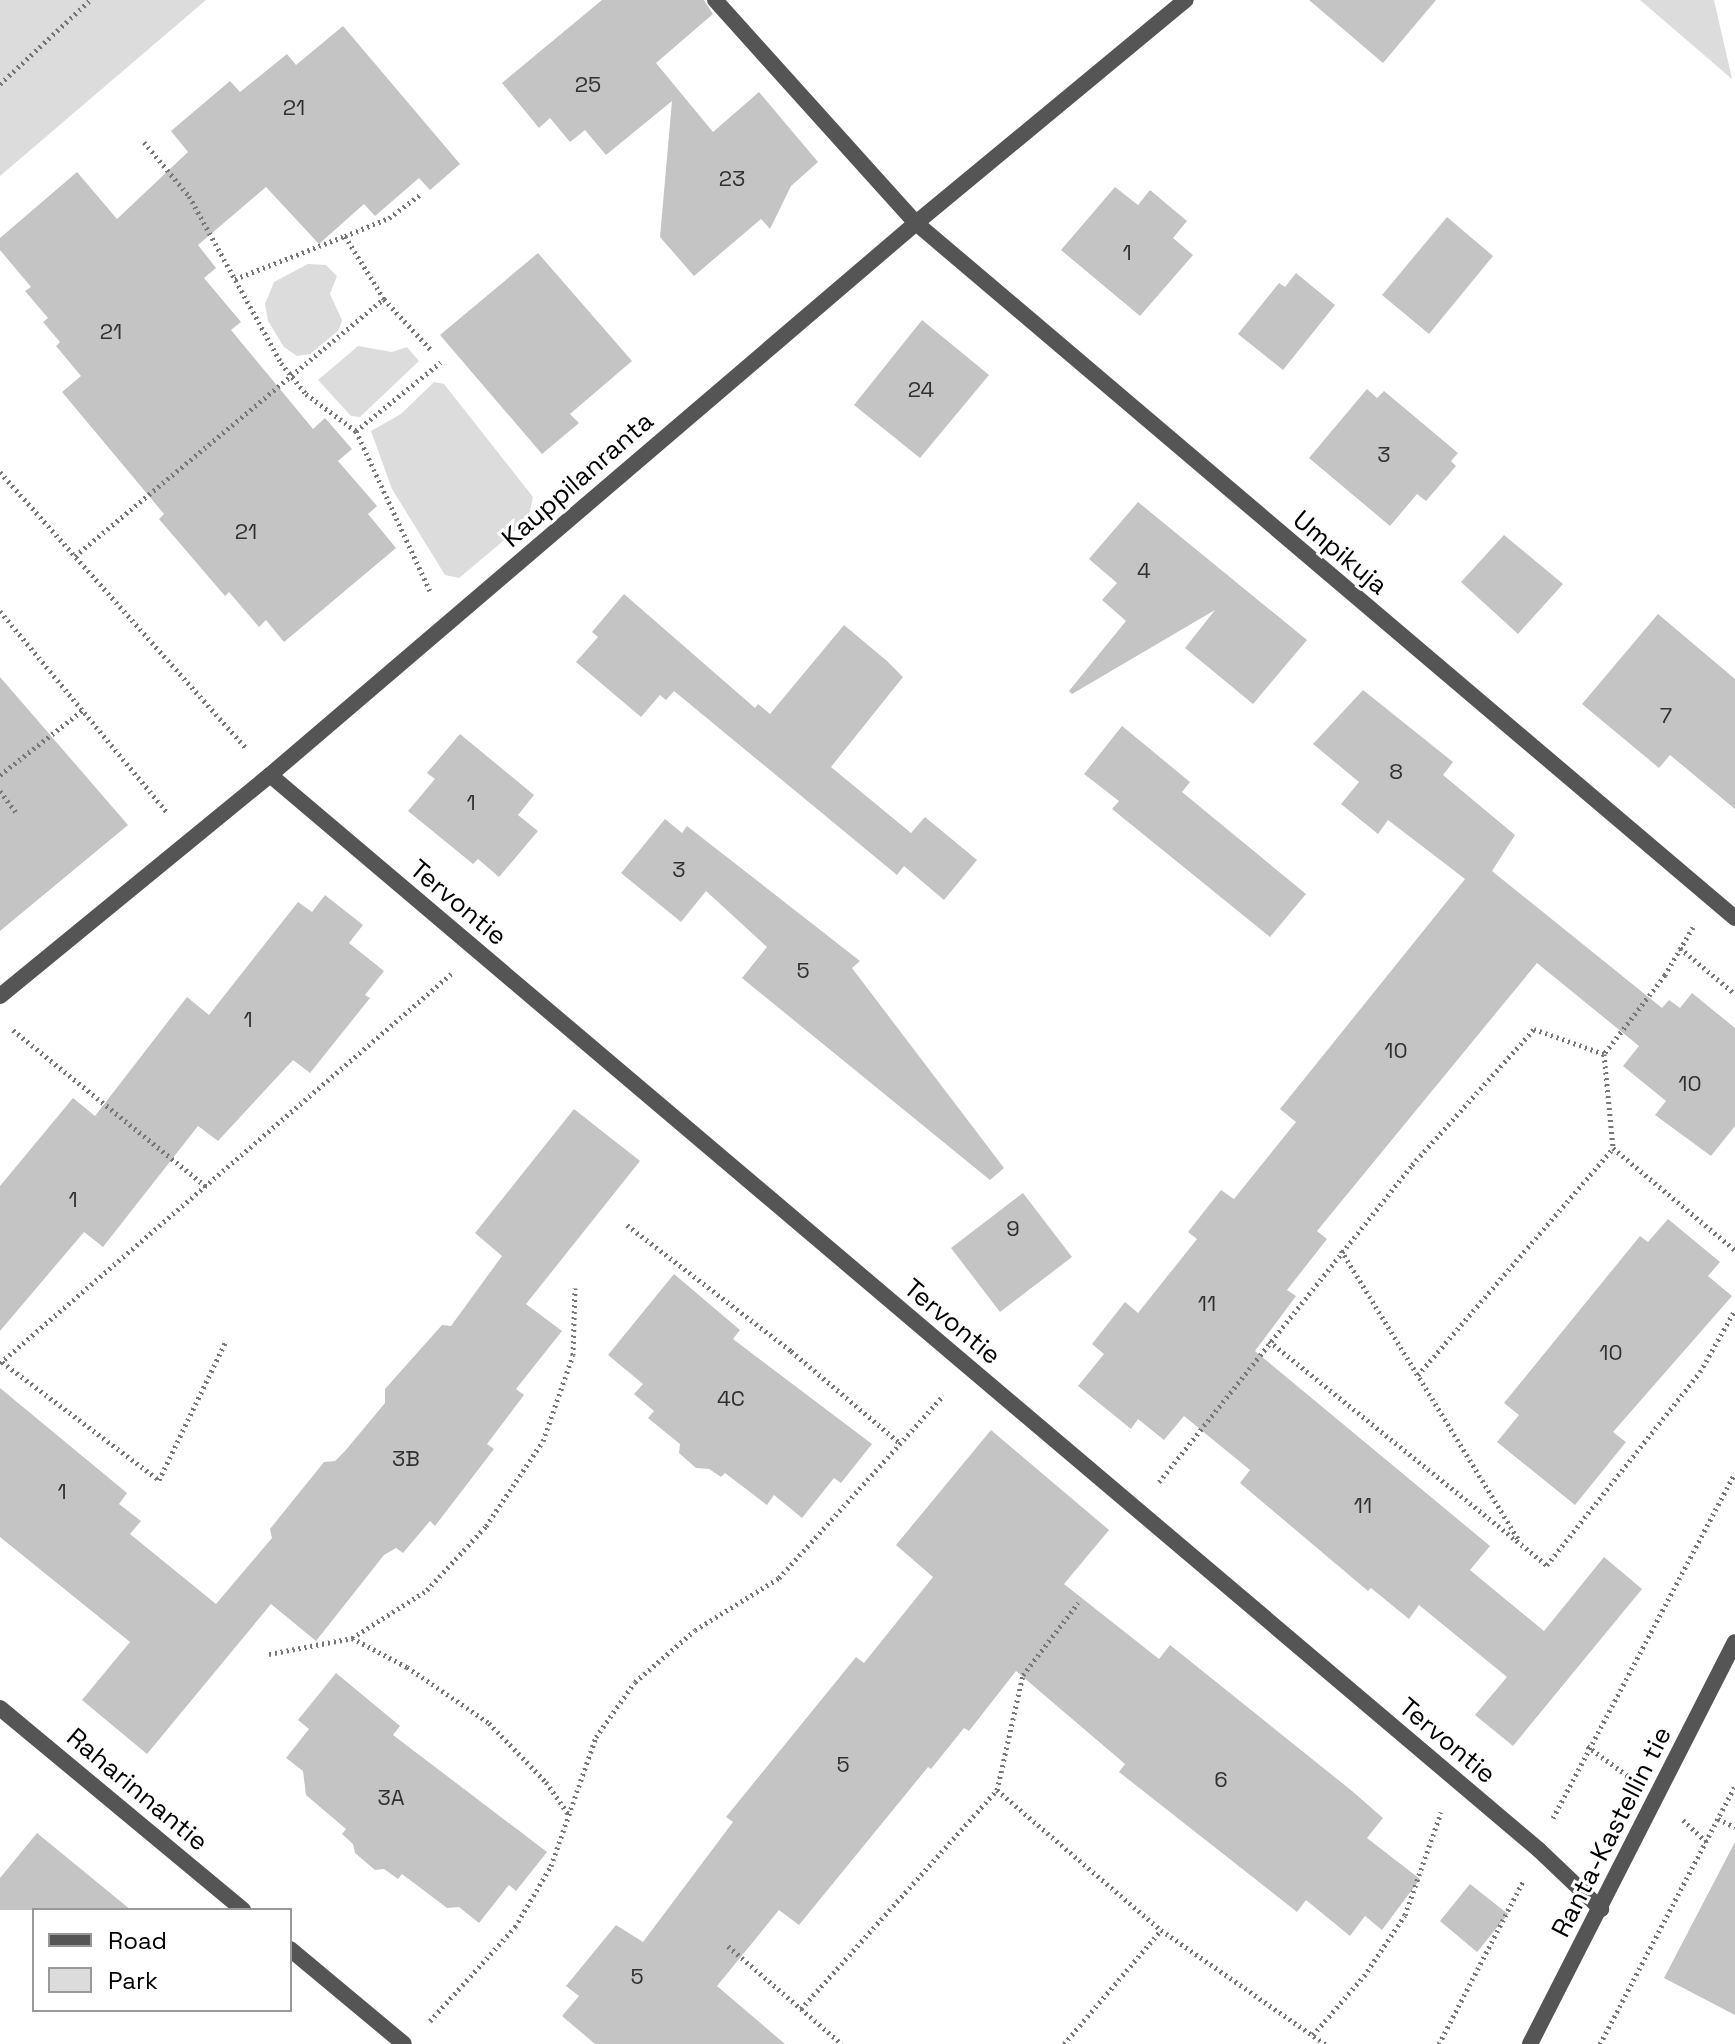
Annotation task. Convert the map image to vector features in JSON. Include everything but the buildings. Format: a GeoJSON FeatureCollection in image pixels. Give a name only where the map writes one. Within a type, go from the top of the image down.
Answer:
{"type":"FeatureCollection","features":[{"type":"Feature","properties":{"kind":"street","name":"Umpikuja"},"geometry":{"type":"LineString","coordinates":[[715,0],[916,223],[1735,918]]}},
{"type":"Feature","properties":{"kind":"street","name":"Kauppilanranta"},"geometry":{"type":"LineString","coordinates":[[0,996],[270,775],[916,223],[1186,0]]}},
{"type":"Feature","properties":{"kind":"street","name":"Tervontie"},"geometry":{"type":"LineString","coordinates":[[270,775],[1539,1850],[1601,1909]]}},
{"type":"Feature","properties":{"kind":"street","name":"Ranta-Kastellin tie"},"geometry":{"type":"LineString","coordinates":[[1530,2044],[1735,1642]]}},
{"type":"Feature","properties":{"kind":"street","name":"Raharinnantie"},"geometry":{"type":"LineString","coordinates":[[0,1708],[241,1908]]}},
{"type":"Feature","properties":{"kind":"street"},"geometry":{"type":"LineString","coordinates":[[292,1951],[404,2044]]}},
{"type":"Feature","properties":{"kind":"path"},"geometry":{"type":"LineString","coordinates":[[0,84],[90,0]]}},
{"type":"Feature","properties":{"kind":"path"},"geometry":{"type":"LineString","coordinates":[[144,142],[189,196],[258,327],[293,377],[306,394],[356,431],[445,625]]}},
{"type":"Feature","properties":{"kind":"path"},"geometry":{"type":"LineString","coordinates":[[235,279],[389,218],[421,194]]}},
{"type":"Feature","properties":{"kind":"path"},"geometry":{"type":"LineString","coordinates":[[345,236],[384,299],[431,350]]}},
{"type":"Feature","properties":{"kind":"path"},"geometry":{"type":"LineString","coordinates":[[75,556],[384,299]]}},
{"type":"Feature","properties":{"kind":"path"},"geometry":{"type":"LineString","coordinates":[[356,431],[441,362]]}},
{"type":"Feature","properties":{"kind":"path"},"geometry":{"type":"LineString","coordinates":[[0,472],[270,775]]}},
{"type":"Feature","properties":{"kind":"path"},"geometry":{"type":"LineString","coordinates":[[0,611],[190,841]]}},
{"type":"Feature","properties":{"kind":"path"},"geometry":{"type":"LineString","coordinates":[[0,775],[83,710]]}},
{"type":"Feature","properties":{"kind":"path"},"geometry":{"type":"LineString","coordinates":[[0,791],[16,812]]}},
{"type":"Feature","properties":{"kind":"path"},"geometry":{"type":"LineString","coordinates":[[1735,994],[1680,948],[1604,1054],[1613,1148],[1735,1250]]}},
{"type":"Feature","properties":{"kind":"path"},"geometry":{"type":"LineString","coordinates":[[226,1341],[159,1480],[1,1362],[208,1188],[478,950]]}},
{"type":"Feature","properties":{"kind":"path"},"geometry":{"type":"LineString","coordinates":[[0,1019],[208,1188]]}},
{"type":"Feature","properties":{"kind":"path"},"geometry":{"type":"LineString","coordinates":[[1137,1509],[1341,1250],[1534,1029],[1604,1054]]}},
{"type":"Feature","properties":{"kind":"path"},"geometry":{"type":"LineString","coordinates":[[1418,1375],[1613,1148]]}},
{"type":"Feature","properties":{"kind":"path"},"geometry":{"type":"LineString","coordinates":[[627,1225],[791,1351],[900,1443]]}},
{"type":"Feature","properties":{"kind":"path"},"geometry":{"type":"LineString","coordinates":[[1341,1250],[1522,1545]]}},
{"type":"Feature","properties":{"kind":"path"},"geometry":{"type":"LineString","coordinates":[[269,1654],[352,1638],[427,1590],[486,1526],[543,1441],[573,1355],[575,1288]]}},
{"type":"Feature","properties":{"kind":"path"},"geometry":{"type":"LineString","coordinates":[[1269,1341],[1547,1565],[1700,1372],[1735,1310]]}},
{"type":"Feature","properties":{"kind":"path"},"geometry":{"type":"LineString","coordinates":[[420,2032],[515,1927],[551,1866],[596,1737],[635,1682],[695,1630],[779,1578],[969,1368]]}},
{"type":"Feature","properties":{"kind":"path"},"geometry":{"type":"LineString","coordinates":[[1439,2044],[1539,1850],[1587,1746],[1735,1473]]}},
{"type":"Feature","properties":{"kind":"path"},"geometry":{"type":"LineString","coordinates":[[801,2009],[997,1790],[1023,1675],[1078,1603]]}},
{"type":"Feature","properties":{"kind":"path"},"geometry":{"type":"LineString","coordinates":[[352,1638],[407,1667],[489,1723],[546,1782],[568,1814]]}},
{"type":"Feature","properties":{"kind":"path"},"geometry":{"type":"LineString","coordinates":[[1313,2035],[1364,1976],[1405,1915],[1453,1777]]}},
{"type":"Feature","properties":{"kind":"path"},"geometry":{"type":"LineString","coordinates":[[1600,2044],[1735,1786]]}},
{"type":"Feature","properties":{"kind":"path"},"geometry":{"type":"LineString","coordinates":[[997,1790],[1161,1930],[1325,2044]]}},
{"type":"Feature","properties":{"kind":"path"},"geometry":{"type":"LineString","coordinates":[[1718,1819],[1735,1827]]}},
{"type":"Feature","properties":{"kind":"path"},"geometry":{"type":"LineString","coordinates":[[1064,2044],[1161,1930]]}},
{"type":"Feature","properties":{"kind":"path"},"geometry":{"type":"LineString","coordinates":[[728,1946],[842,2044]]}},
{"type":"Feature","properties":{"kind":"green space"},"geometry":{"type":"Polygon","coordinates":[[[0,0],[206,0],[0,176],[0,0]]]}},
{"type":"Feature","properties":{"kind":"green space"},"geometry":{"type":"Polygon","coordinates":[[[1640,0],[1714,0],[1732,79],[1640,0]]]}},
{"type":"Feature","properties":{"kind":"green space"},"geometry":{"type":"Polygon","coordinates":[[[308,264],[326,265],[337,276],[330,294],[342,320],[339,330],[310,354],[297,356],[284,347],[268,321],[265,304],[274,282],[308,264]]]}},
{"type":"Feature","properties":{"kind":"green space"},"geometry":{"type":"Polygon","coordinates":[[[358,346],[392,352],[407,347],[419,361],[360,417],[351,416],[318,380],[358,346]]]}},
{"type":"Feature","properties":{"kind":"green space"},"geometry":{"type":"Polygon","coordinates":[[[434,382],[444,384],[533,497],[528,520],[459,578],[445,575],[392,489],[371,431],[401,414],[434,382]]]}}]}
